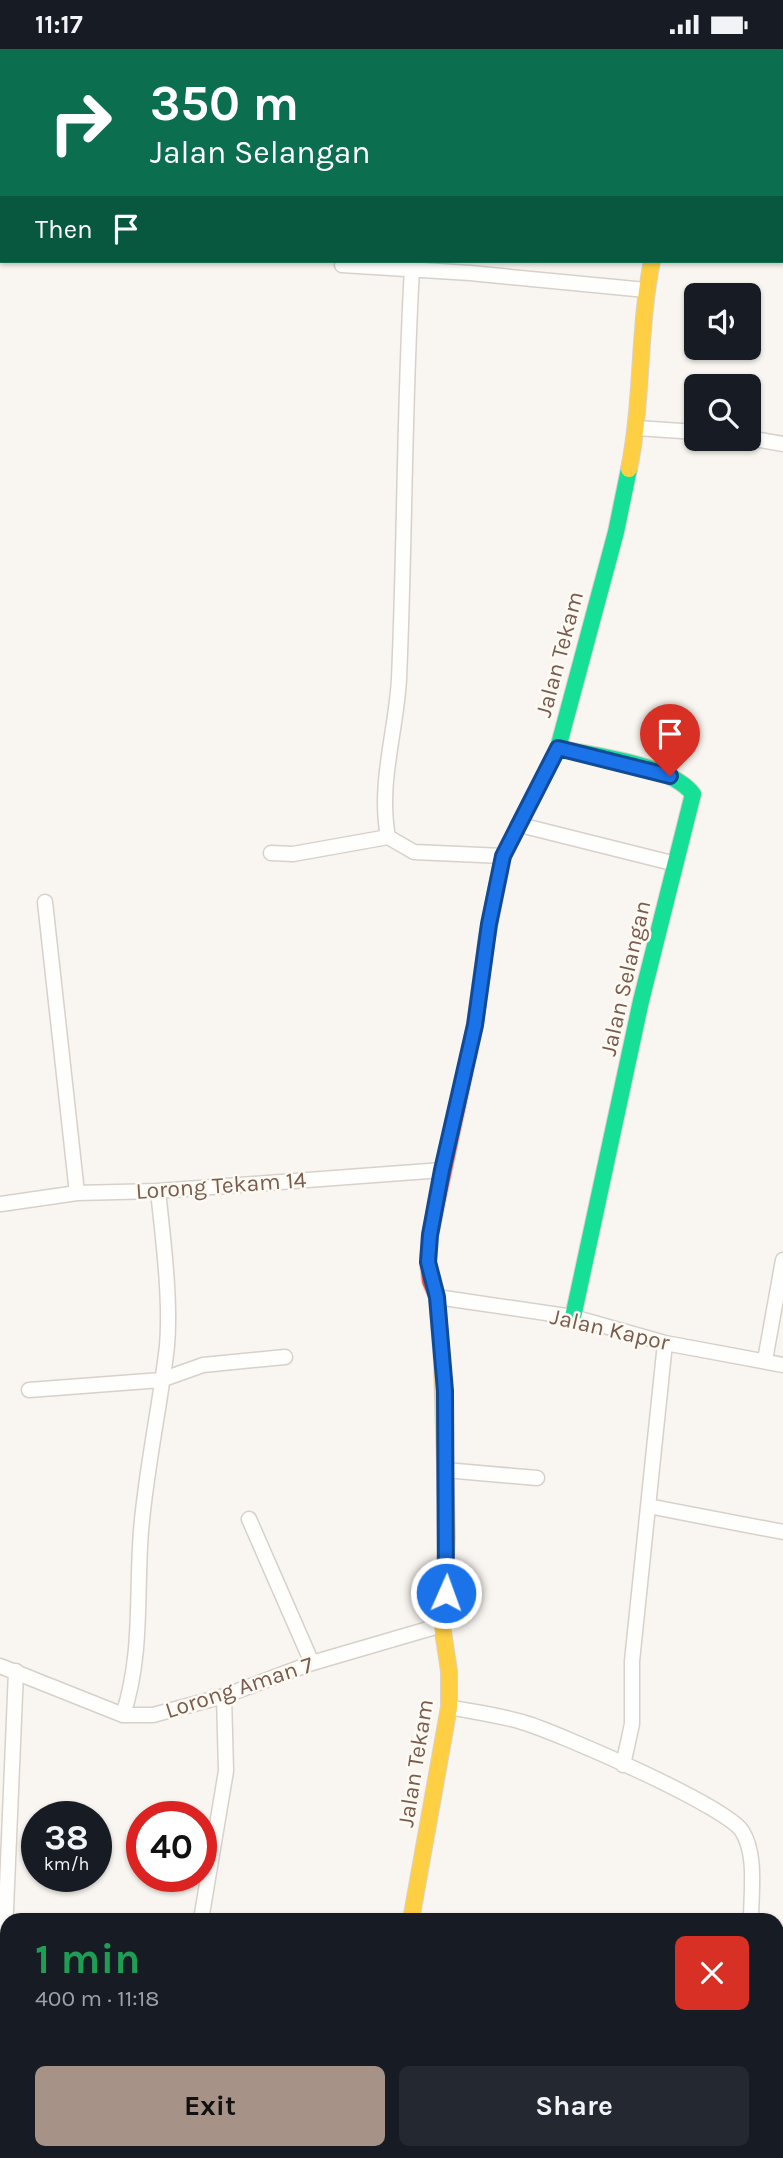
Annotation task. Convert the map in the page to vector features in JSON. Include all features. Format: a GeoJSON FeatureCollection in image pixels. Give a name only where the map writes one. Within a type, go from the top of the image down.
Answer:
{"type":"FeatureCollection","features":[{"type":"Feature","properties":{"kind":"street","name":"Jalan Tekam"},"geometry":{"type":"LineString","coordinates":[[412,1913],[449,1707],[449,1671],[442,1625],[447,1537],[445,1391],[437,1297],[428,1262],[442,1170],[475,1025],[489,924],[503,856],[558,748],[616,532],[637,428],[646,290],[652,263]]}},
{"type":"Feature","properties":{"kind":"street"},"geometry":{"type":"LineString","coordinates":[[342,265],[646,290]]}},
{"type":"Feature","properties":{"kind":"street"},"geometry":{"type":"LineString","coordinates":[[388,837],[384,783],[399,682],[404,396],[412,269]]}},
{"type":"Feature","properties":{"kind":"street"},"geometry":{"type":"LineString","coordinates":[[637,428],[684,431]]}},
{"type":"Feature","properties":{"kind":"street"},"geometry":{"type":"LineString","coordinates":[[761,440],[783,445]]}},
{"type":"Feature","properties":{"kind":"street","name":"Jalan Selangan"},"geometry":{"type":"LineString","coordinates":[[558,748],[670,776],[691,788],[692,806],[641,1001],[573,1317]]}},
{"type":"Feature","properties":{"kind":"street"},"geometry":{"type":"LineString","coordinates":[[520,825],[676,864]]}},
{"type":"Feature","properties":{"kind":"street"},"geometry":{"type":"LineString","coordinates":[[271,853],[293,855],[388,837],[414,852],[503,856]]}},
{"type":"Feature","properties":{"kind":"street"},"geometry":{"type":"LineString","coordinates":[[45,902],[77,1193]]}},
{"type":"Feature","properties":{"kind":"street","name":"Lorong Tekam 14"},"geometry":{"type":"LineString","coordinates":[[1,1204],[77,1193],[158,1191],[442,1170]]}},
{"type":"Feature","properties":{"kind":"street"},"geometry":{"type":"LineString","coordinates":[[123,1715],[133,1686],[140,1635],[139,1557],[142,1517],[167,1343],[163,1238],[158,1191]]}},
{"type":"Feature","properties":{"kind":"street"},"geometry":{"type":"LineString","coordinates":[[765,1360],[783,1261]]}},
{"type":"Feature","properties":{"kind":"street","name":"Jalan Kapor"},"geometry":{"type":"LineString","coordinates":[[437,1297],[573,1317],[666,1343],[783,1365]]}},
{"type":"Feature","properties":{"kind":"street"},"geometry":{"type":"LineString","coordinates":[[623,1765],[632,1724],[632,1661],[666,1343]]}},
{"type":"Feature","properties":{"kind":"street"},"geometry":{"type":"LineString","coordinates":[[29,1390],[161,1380],[203,1365],[285,1357]]}},
{"type":"Feature","properties":{"kind":"street"},"geometry":{"type":"LineString","coordinates":[[445,1470],[537,1478]]}},
{"type":"Feature","properties":{"kind":"street"},"geometry":{"type":"LineString","coordinates":[[648,1506],[783,1532]]}},
{"type":"Feature","properties":{"kind":"street"},"geometry":{"type":"LineString","coordinates":[[249,1519],[312,1663]]}},
{"type":"Feature","properties":{"kind":"street","name":"Lorong Aman 7"},"geometry":{"type":"LineString","coordinates":[[0,1666],[123,1715],[153,1715],[224,1696],[312,1663],[442,1625]]}},
{"type":"Feature","properties":{"kind":"street"},"geometry":{"type":"LineString","coordinates":[[6,1913],[16,1671]]}},
{"type":"Feature","properties":{"kind":"street"},"geometry":{"type":"LineString","coordinates":[[202,1913],[226,1771],[224,1696]]}},
{"type":"Feature","properties":{"kind":"street"},"geometry":{"type":"LineString","coordinates":[[449,1707],[524,1723],[704,1803],[738,1825],[749,1848],[751,1913]]}},
{"type":"Feature","properties":{"kind":"traffic: fast"},"geometry":{"type":"LineString","coordinates":[[487,937],[503,856],[558,748],[616,532],[629,469]]}},
{"type":"Feature","properties":{"kind":"traffic: fast"},"geometry":{"type":"LineString","coordinates":[[558,748],[650,768],[682,784],[693,794],[641,1001],[573,1317]]}},
{"type":"Feature","properties":{"kind":"traffic: slow"},"geometry":{"type":"LineString","coordinates":[[629,469],[637,417],[644,313],[652,263]]}},
{"type":"Feature","properties":{"kind":"traffic: slow"},"geometry":{"type":"LineString","coordinates":[[412,1913],[449,1707],[449,1671],[442,1625],[447,1537],[442,1362]]}},
{"type":"Feature","properties":{"kind":"traffic: jam"},"geometry":{"type":"LineString","coordinates":[[442,1362],[437,1297],[430,1281],[428,1262],[430,1235],[475,1025],[487,937]]}},
{"type":"Feature","properties":{"kind":"route"},"geometry":{"type":"LineString","coordinates":[[446,1593],[445,1391],[437,1297],[430,1281],[428,1262],[430,1235],[475,1025],[489,924],[503,856],[558,748],[670,776]]}}]}
